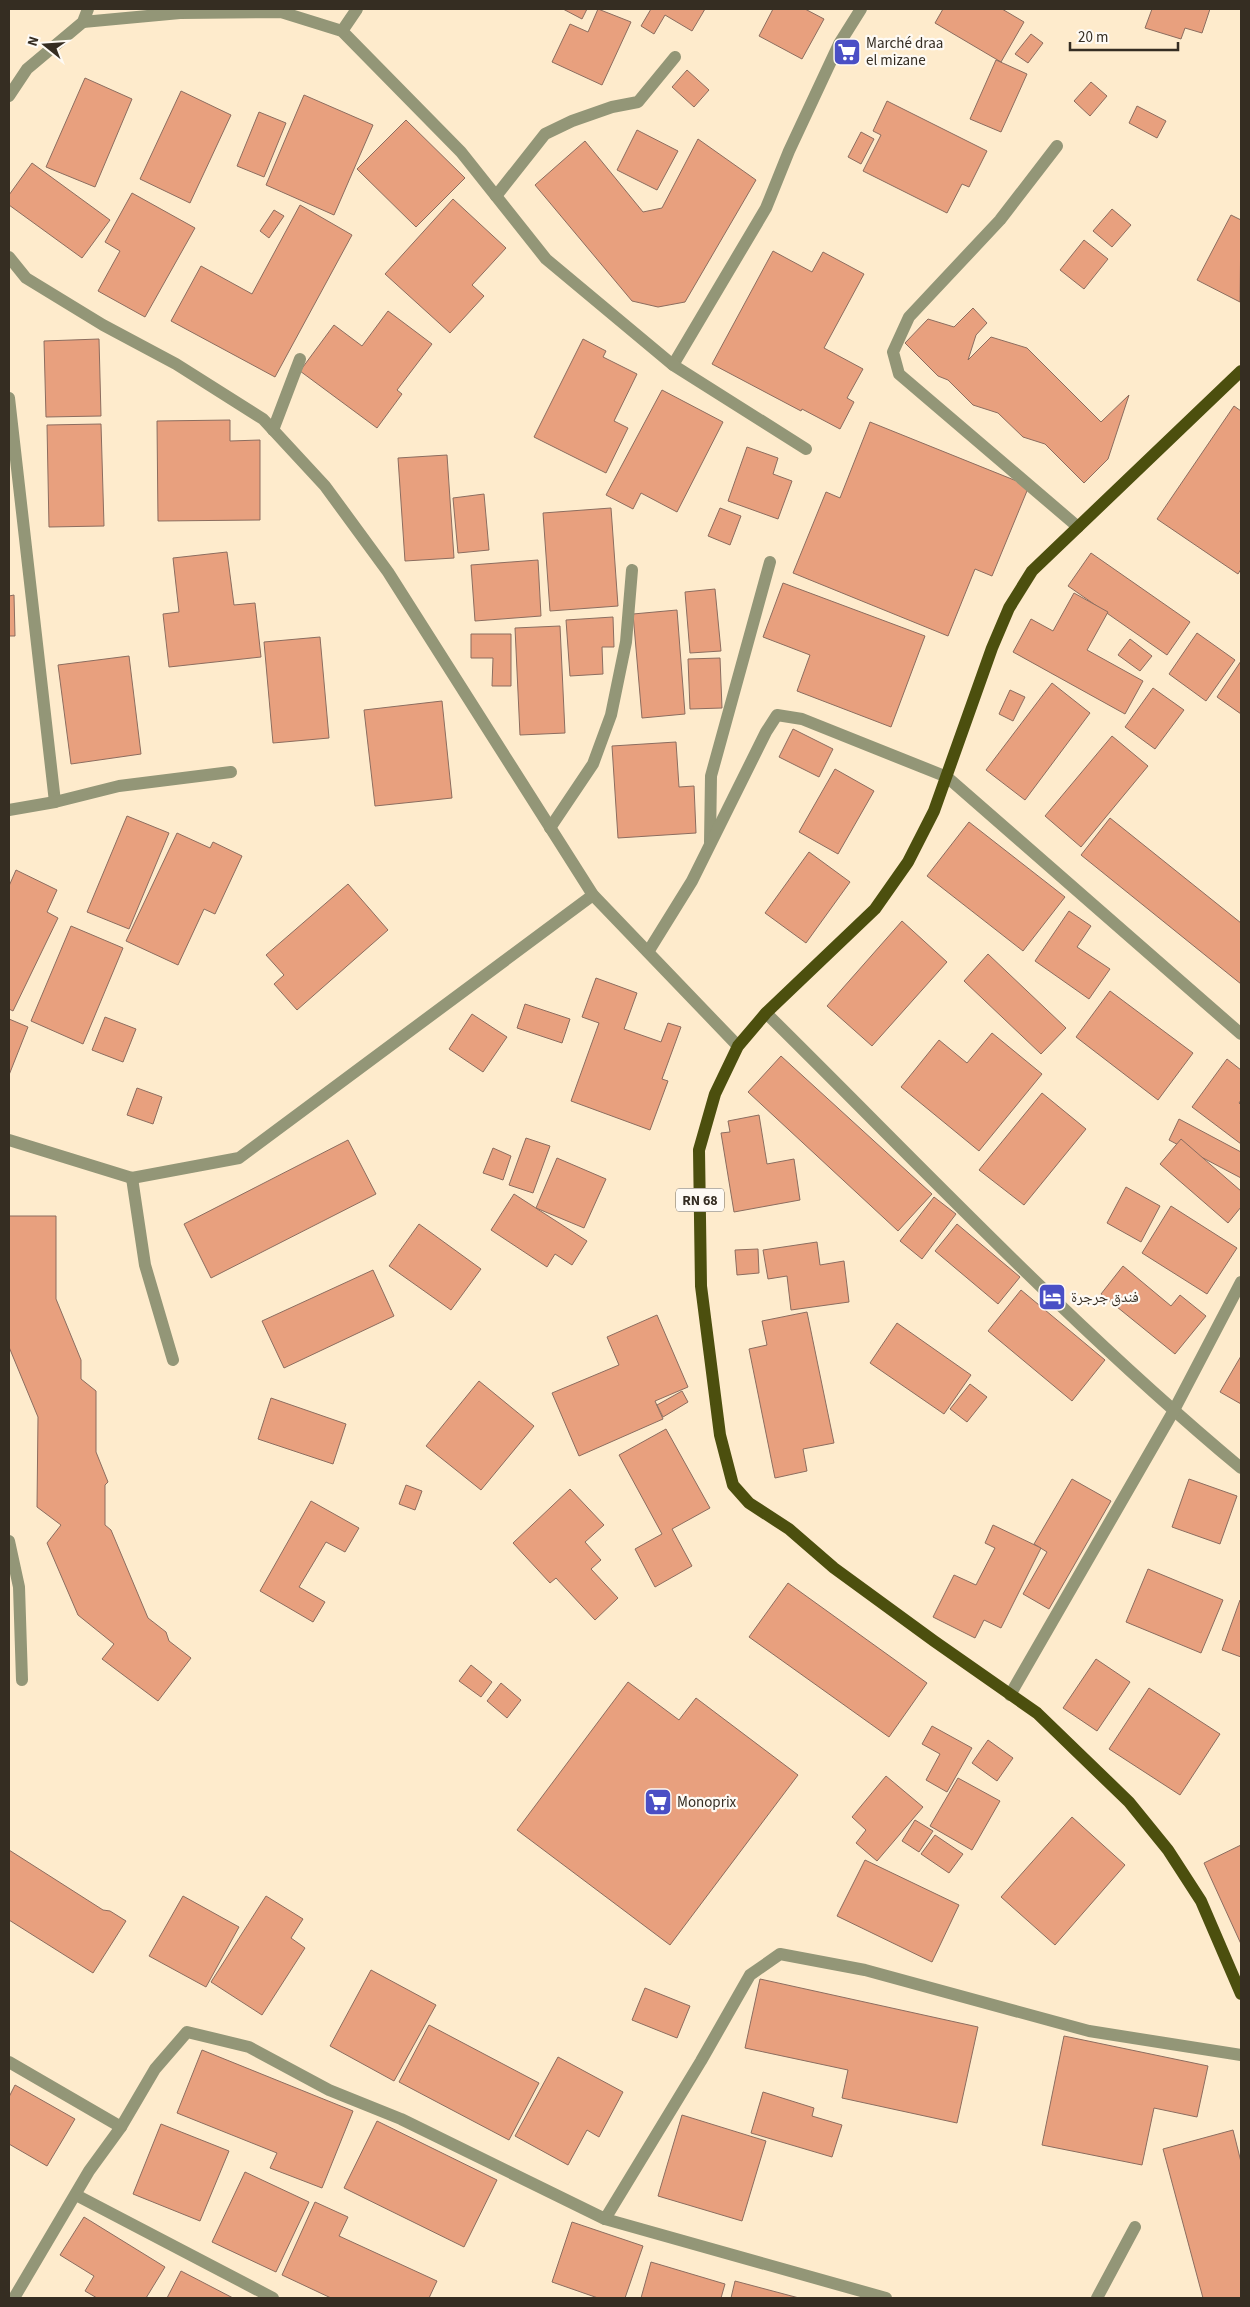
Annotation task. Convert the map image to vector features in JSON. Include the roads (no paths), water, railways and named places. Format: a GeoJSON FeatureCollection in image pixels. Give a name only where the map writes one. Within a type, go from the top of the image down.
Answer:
{"type":"FeatureCollection","features":[{"type":"Feature","properties":{"kind":"main road","name":"RN 68"},"geometry":{"type":"LineString","coordinates":[[1241,371],[1032,571],[1009,608],[992,648],[934,811],[908,862],[875,909],[766,1013],[738,1046],[715,1094],[699,1150],[702,1286],[720,1435],[733,1485],[749,1503],[789,1529],[834,1568],[1037,1713],[1129,1802],[1168,1850],[1201,1901],[1241,1994]]}},
{"type":"Feature","properties":{"kind":"street"},"geometry":{"type":"LineString","coordinates":[[9,96],[27,69],[83,22],[88,9]]}},
{"type":"Feature","properties":{"kind":"street"},"geometry":{"type":"LineString","coordinates":[[342,31],[357,9]]}},
{"type":"Feature","properties":{"kind":"street"},"geometry":{"type":"LineString","coordinates":[[673,365],[766,208],[789,152],[839,44],[860,9]]}},
{"type":"Feature","properties":{"kind":"street"},"geometry":{"type":"LineString","coordinates":[[83,22],[189,11],[281,12],[342,31],[461,152],[546,259],[673,365],[806,449]]}},
{"type":"Feature","properties":{"kind":"street"},"geometry":{"type":"LineString","coordinates":[[496,196],[545,134],[604,110],[638,102],[675,57]]}},
{"type":"Feature","properties":{"kind":"street"},"geometry":{"type":"LineString","coordinates":[[1057,146],[1000,220],[909,317],[893,352],[899,374],[1078,527]]}},
{"type":"Feature","properties":{"kind":"street"},"geometry":{"type":"LineString","coordinates":[[9,257],[26,278],[103,325],[176,364],[263,419],[326,486],[388,572],[593,895],[738,1046]]}},
{"type":"Feature","properties":{"kind":"street"},"geometry":{"type":"LineString","coordinates":[[273,430],[300,359]]}},
{"type":"Feature","properties":{"kind":"street"},"geometry":{"type":"LineString","coordinates":[[9,398],[56,802]]}},
{"type":"Feature","properties":{"kind":"street"},"geometry":{"type":"LineString","coordinates":[[710,844],[711,776],[770,562]]}},
{"type":"Feature","properties":{"kind":"street"},"geometry":{"type":"LineString","coordinates":[[550,828],[593,764],[611,715],[626,642],[632,570]]}},
{"type":"Feature","properties":{"kind":"street"},"geometry":{"type":"LineString","coordinates":[[648,952],[692,881],[766,732],[777,715],[802,719],[947,777],[1241,1034]]}},
{"type":"Feature","properties":{"kind":"street"},"geometry":{"type":"LineString","coordinates":[[9,810],[56,802],[118,786],[231,772]]}},
{"type":"Feature","properties":{"kind":"street"},"geometry":{"type":"LineString","coordinates":[[9,1140],[132,1178],[239,1158],[593,895]]}},
{"type":"Feature","properties":{"kind":"street"},"geometry":{"type":"LineString","coordinates":[[766,1013],[1052,1297],[1173,1412],[1241,1468]]}},
{"type":"Feature","properties":{"kind":"street"},"geometry":{"type":"LineString","coordinates":[[132,1178],[145,1265],[173,1360]]}},
{"type":"Feature","properties":{"kind":"street"},"geometry":{"type":"LineString","coordinates":[[1010,1695],[1173,1412],[1241,1282]]}},
{"type":"Feature","properties":{"kind":"street"},"geometry":{"type":"LineString","coordinates":[[9,1541],[19,1587],[22,1680]]}},
{"type":"Feature","properties":{"kind":"street"},"geometry":{"type":"LineString","coordinates":[[605,2219],[701,2061],[750,1975],[780,1954],[864,1970],[1089,2031],[1241,2055]]}},
{"type":"Feature","properties":{"kind":"street"},"geometry":{"type":"LineString","coordinates":[[14,2298],[89,2171],[120,2127],[155,2069],[188,2032],[249,2047],[329,2090],[401,2119],[605,2219],[886,2298]]}},
{"type":"Feature","properties":{"kind":"street"},"geometry":{"type":"LineString","coordinates":[[9,2062],[120,2127]]}},
{"type":"Feature","properties":{"kind":"street"},"geometry":{"type":"LineString","coordinates":[[76,2195],[273,2298]]}},
{"type":"Feature","properties":{"kind":"street"},"geometry":{"type":"LineString","coordinates":[[1097,2298],[1134,2227]]}},
{"type":"Feature","properties":{"kind":"place","name":"Marché draa el mizane"},"geometry":{"type":"Point","coordinates":[847,52]}},
{"type":"Feature","properties":{"kind":"place","name":"فندق جرجرة"},"geometry":{"type":"Point","coordinates":[1052,1297]}},
{"type":"Feature","properties":{"kind":"place","name":"Monoprix"},"geometry":{"type":"Point","coordinates":[658,1802]}}]}
